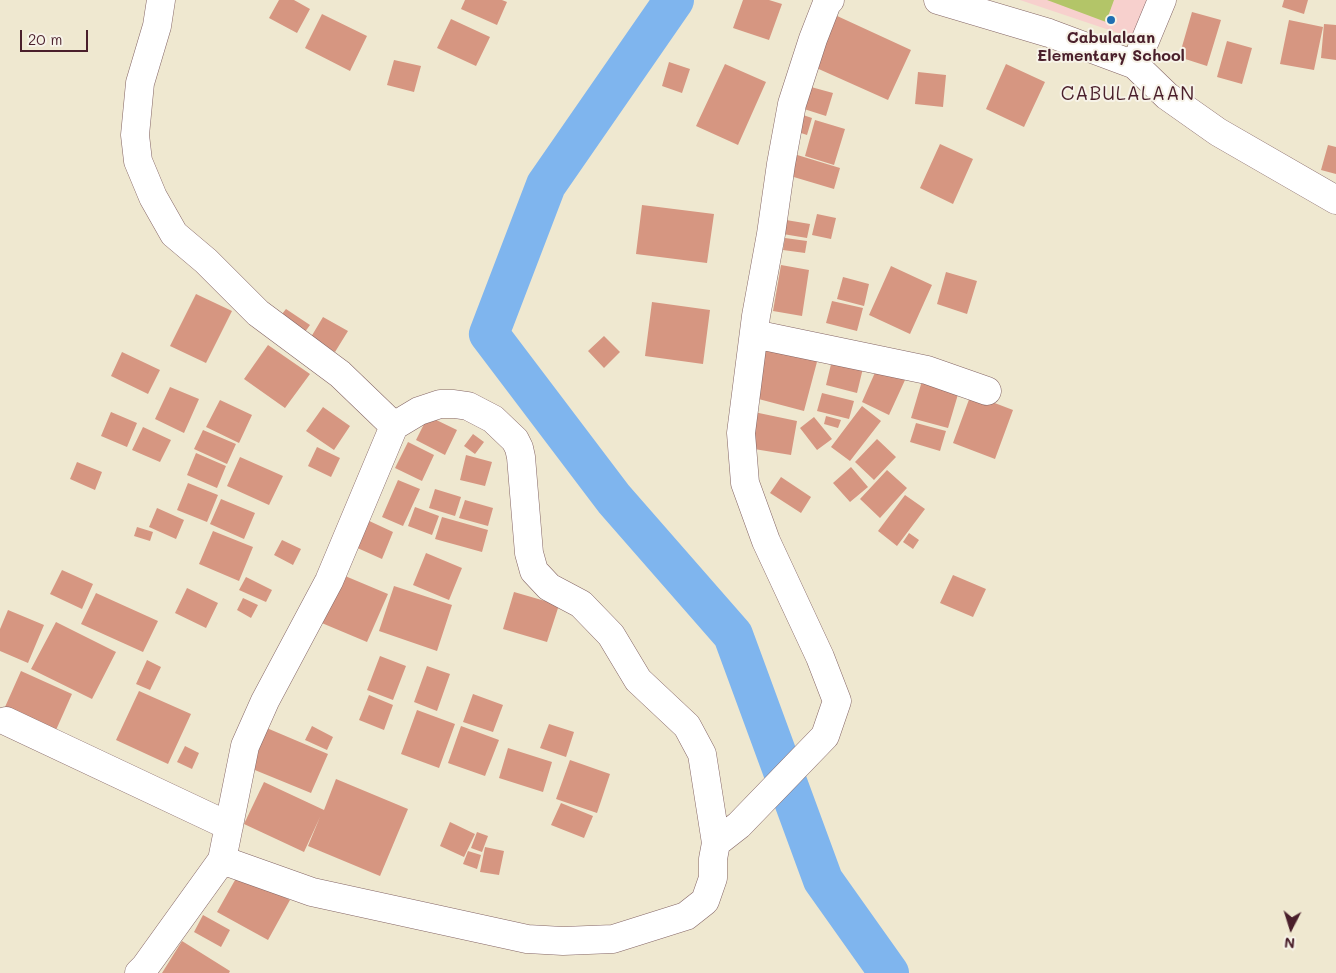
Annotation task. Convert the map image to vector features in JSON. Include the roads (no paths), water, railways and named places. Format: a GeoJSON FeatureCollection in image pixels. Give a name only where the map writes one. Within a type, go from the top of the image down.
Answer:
{"type":"FeatureCollection","features":[{"type":"Feature","properties":{"kind":"street"},"geometry":{"type":"LineString","coordinates":[[161,0],[157,26],[140,83],[135,135],[138,161],[153,197],[174,234],[206,262],[258,313],[340,374],[394,426]]}},
{"type":"Feature","properties":{"kind":"street"},"geometry":{"type":"LineString","coordinates":[[716,843],[739,824],[825,736],[837,701],[820,657],[766,541],[745,483],[741,434],[754,334],[792,104],[813,39],[827,3],[830,0]]}},
{"type":"Feature","properties":{"kind":"street"},"geometry":{"type":"LineString","coordinates":[[938,0],[1049,33],[1135,65],[1167,96],[1218,132],[1336,200]]}},
{"type":"Feature","properties":{"kind":"street"},"geometry":{"type":"LineString","coordinates":[[1135,65],[1162,0]]}},
{"type":"Feature","properties":{"kind":"street"},"geometry":{"type":"LineString","coordinates":[[754,334],[927,370],[987,391]]}},
{"type":"Feature","properties":{"kind":"street"},"geometry":{"type":"LineString","coordinates":[[139,973],[222,860],[246,746],[265,701],[329,581],[394,426],[419,411],[440,404],[468,406],[492,419],[515,440],[519,448],[529,553],[534,571],[549,587],[580,604],[611,635],[638,680],[687,726],[702,754],[716,843],[713,859],[713,878],[705,901],[686,916],[613,939],[527,939],[312,892],[222,860]]}},
{"type":"Feature","properties":{"kind":"street"},"geometry":{"type":"LineString","coordinates":[[6,721],[229,826]]}},
{"type":"Feature","properties":{"kind":"waterway"},"geometry":{"type":"LineString","coordinates":[[674,0],[546,185],[489,334],[614,499],[733,635],[823,880],[889,973]]}},
{"type":"Feature","properties":{"kind":"place","name":"Cabulalaan Elementary School"},"geometry":{"type":"Point","coordinates":[1111,20]}},
{"type":"Feature","properties":{"kind":"district","name":"CABULALAAN"},"geometry":{"type":"Point","coordinates":[1128,94]}}]}
